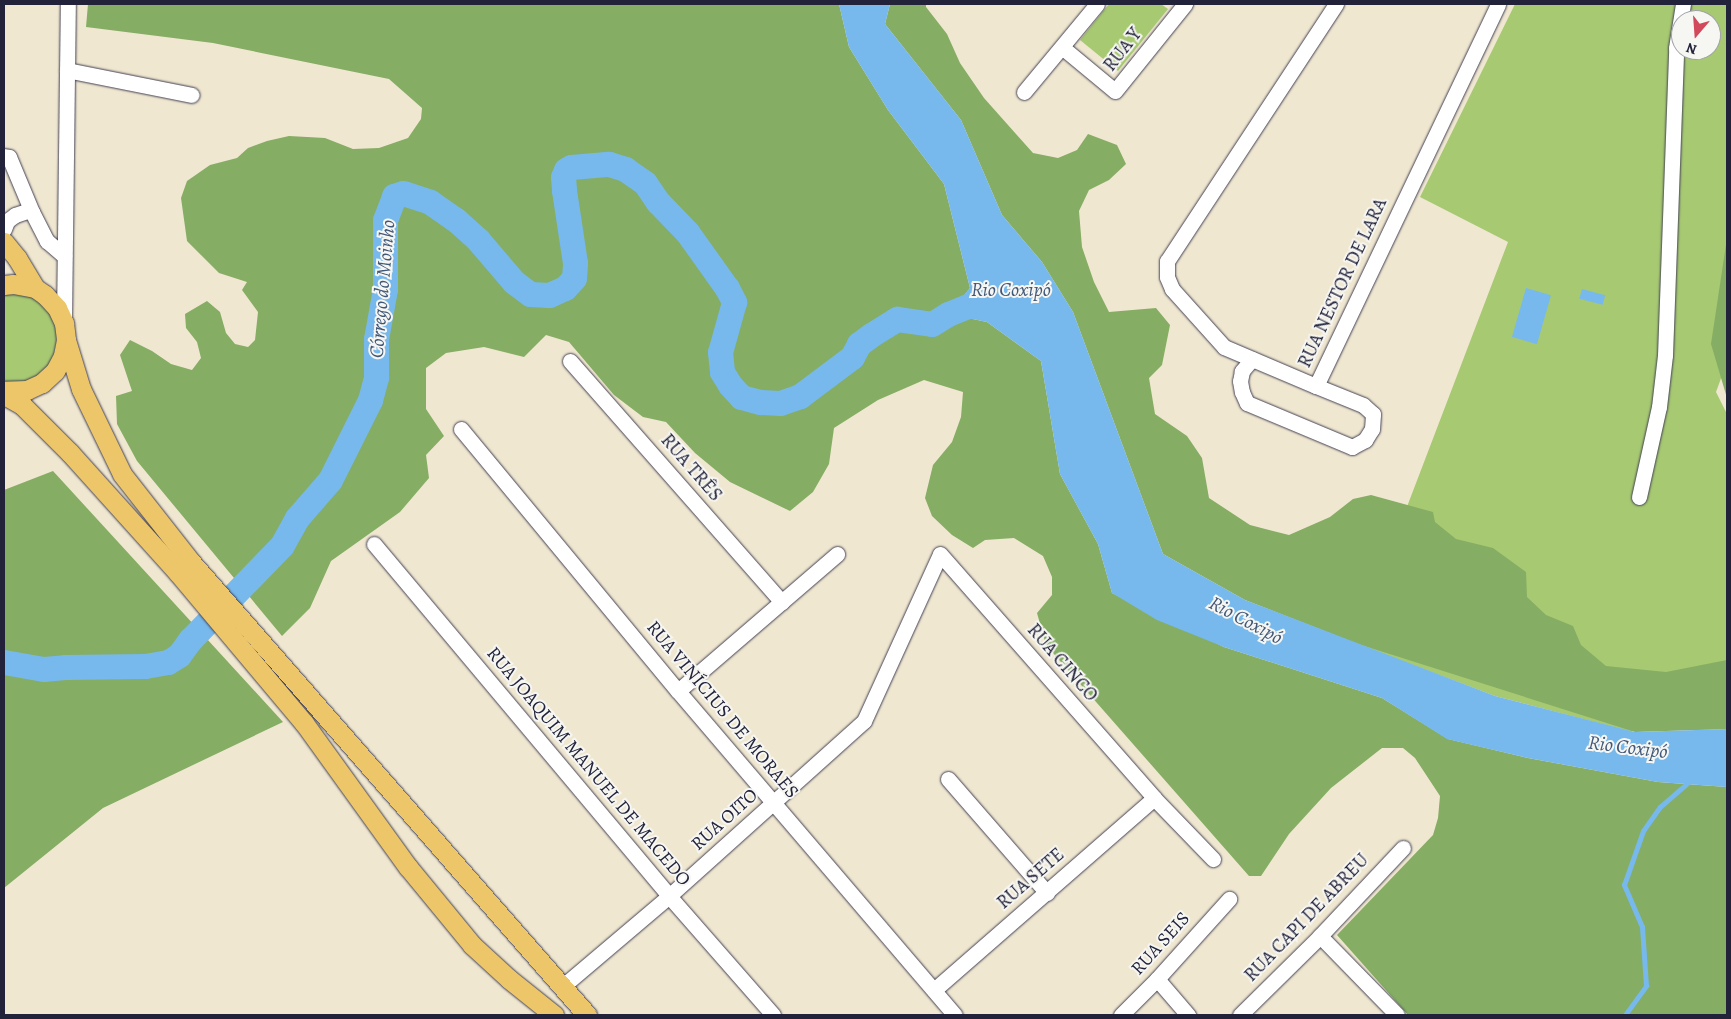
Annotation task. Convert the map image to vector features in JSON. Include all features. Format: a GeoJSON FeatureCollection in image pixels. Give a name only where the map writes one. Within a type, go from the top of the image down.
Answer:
{"type":"FeatureCollection","features":[{"type":"Feature","properties":{"kind":"main road"},"geometry":{"type":"LineString","coordinates":[[4,242],[17,258],[35,288],[57,308],[81,389],[122,474],[185,568],[256,666],[304,722],[408,866],[472,945],[509,979],[554,1015]]}},
{"type":"Feature","properties":{"kind":"main road"},"geometry":{"type":"LineString","coordinates":[[4,285],[13,284],[35,288]]}},
{"type":"Feature","properties":{"kind":"main road"},"geometry":{"type":"LineString","coordinates":[[4,391],[27,390],[42,383],[55,371],[63,356],[65,331]]}},
{"type":"Feature","properties":{"kind":"main road"},"geometry":{"type":"LineString","coordinates":[[4,395],[22,405],[273,657],[587,1015]]}},
{"type":"Feature","properties":{"kind":"street"},"geometry":{"type":"LineString","coordinates":[[65,331],[63,274],[68,4]]}},
{"type":"Feature","properties":{"kind":"street"},"geometry":{"type":"LineString","coordinates":[[1024,92],[1063,48],[1097,4]]}},
{"type":"Feature","properties":{"kind":"street","name":"RUA Y"},"geometry":{"type":"LineString","coordinates":[[1063,48],[1116,91],[1185,4]]}},
{"type":"Feature","properties":{"kind":"street","name":"RUA NESTOR DE LARA"},"geometry":{"type":"LineString","coordinates":[[1336,4],[1167,261],[1167,277],[1172,290],[1224,348],[1316,386],[1498,4]]}},
{"type":"Feature","properties":{"kind":"street"},"geometry":{"type":"LineString","coordinates":[[1639,497],[1660,407],[1665,355],[1676,48],[1682,4]]}},
{"type":"Feature","properties":{"kind":"street"},"geometry":{"type":"LineString","coordinates":[[67,70],[192,95]]}},
{"type":"Feature","properties":{"kind":"street"},"geometry":{"type":"LineString","coordinates":[[4,156],[9,157],[32,212],[47,241],[64,256]]}},
{"type":"Feature","properties":{"kind":"street"},"geometry":{"type":"LineString","coordinates":[[4,229],[7,221],[15,215],[27,211],[32,212]]}},
{"type":"Feature","properties":{"kind":"street"},"geometry":{"type":"LineString","coordinates":[[35,288],[63,274]]}},
{"type":"Feature","properties":{"kind":"street"},"geometry":{"type":"LineString","coordinates":[[1252,359],[1242,371],[1240,381],[1247,403],[1352,447],[1365,440],[1372,429],[1373,414],[1363,405],[1316,386]]}},
{"type":"Feature","properties":{"kind":"street","name":"RUA TRÊS"},"geometry":{"type":"LineString","coordinates":[[570,360],[782,602]]}},
{"type":"Feature","properties":{"kind":"street","name":"RUA VINÍCIUS DE MORAES"},"geometry":{"type":"LineString","coordinates":[[461,430],[678,691],[955,1015]]}},
{"type":"Feature","properties":{"kind":"street","name":"RUA JOAQUIM MANUEL DE MACEDO"},"geometry":{"type":"LineString","coordinates":[[374,544],[670,896],[773,1015]]}},
{"type":"Feature","properties":{"kind":"street"},"geometry":{"type":"LineString","coordinates":[[678,691],[838,554]]}},
{"type":"Feature","properties":{"kind":"street","name":"RUA OITO"},"geometry":{"type":"LineString","coordinates":[[563,986],[670,896],[864,721],[940,554]]}},
{"type":"Feature","properties":{"kind":"street","name":"RUA CINCO"},"geometry":{"type":"LineString","coordinates":[[940,554],[1154,798],[1213,858]]}},
{"type":"Feature","properties":{"kind":"street"},"geometry":{"type":"LineString","coordinates":[[948,779],[1046,893]]}},
{"type":"Feature","properties":{"kind":"street","name":"RUA SETE"},"geometry":{"type":"LineString","coordinates":[[934,990],[1154,798]]}},
{"type":"Feature","properties":{"kind":"street","name":"RUA CAPI DE ABREU"},"geometry":{"type":"LineString","coordinates":[[1240,1015],[1320,936],[1403,848]]}},
{"type":"Feature","properties":{"kind":"street","name":"RUA SEIS"},"geometry":{"type":"LineString","coordinates":[[1121,1015],[1157,979],[1229,898]]}},
{"type":"Feature","properties":{"kind":"street"},"geometry":{"type":"LineString","coordinates":[[1320,936],[1396,1015]]}},
{"type":"Feature","properties":{"kind":"street"},"geometry":{"type":"LineString","coordinates":[[1157,979],[1188,1015]]}},
{"type":"Feature","properties":{"kind":"green space"},"geometry":{"type":"Polygon","coordinates":[[[88,4],[839,4],[849,47],[888,110],[944,184],[970,288],[949,314],[987,322],[1041,361],[1060,474],[1098,544],[1112,593],[1224,647],[1382,698],[1448,739],[1528,758],[1658,782],[1727,787],[1727,1015],[1408,1015],[1337,935],[1433,835],[1438,818],[1440,796],[1415,758],[1403,748],[1382,748],[1331,788],[1289,834],[1261,876],[1249,876],[1046,645],[1037,613],[1052,595],[1052,577],[1043,556],[1014,538],[985,540],[973,548],[952,535],[932,516],[925,498],[933,465],[952,442],[961,417],[963,392],[924,380],[878,400],[834,428],[829,464],[813,492],[790,511],[730,482],[695,453],[666,422],[643,417],[614,395],[569,342],[546,335],[524,357],[484,347],[446,353],[426,368],[426,409],[444,436],[426,455],[429,478],[400,512],[331,561],[310,608],[282,636],[137,461],[117,424],[116,396],[132,391],[120,355],[130,340],[152,351],[171,364],[192,370],[201,358],[197,342],[186,328],[185,314],[207,301],[220,312],[226,333],[235,344],[248,347],[255,340],[258,312],[242,290],[247,282],[219,273],[187,241],[181,198],[187,181],[210,165],[237,158],[248,148],[289,136],[325,138],[353,149],[379,148],[408,138],[421,119],[422,108],[389,79],[213,43],[86,27],[88,4]]]}},
{"type":"Feature","properties":{"kind":"green space"},"geometry":{"type":"Polygon","coordinates":[[[890,4],[926,4],[926,7],[947,34],[960,63],[984,98],[1033,153],[1058,158],[1077,150],[1088,134],[1117,145],[1126,164],[1109,180],[1089,190],[1079,211],[1082,247],[1094,282],[1109,312],[1156,308],[1170,325],[1162,365],[1149,378],[1155,414],[1187,436],[1202,458],[1209,498],[1250,525],[1289,535],[1330,517],[1353,499],[1371,495],[1433,512],[1435,522],[1456,539],[1493,548],[1526,572],[1527,597],[1546,615],[1573,626],[1581,645],[1606,666],[1666,672],[1727,660],[1727,729],[1635,732],[1355,643],[1245,600],[1163,554],[1073,312],[1042,262],[1002,215],[961,120],[885,24],[890,4]]]}},
{"type":"Feature","properties":{"kind":"green space"},"geometry":{"type":"Polygon","coordinates":[[[1109,4],[1161,4],[1168,9],[1118,71],[1080,40],[1109,4]]]}},
{"type":"Feature","properties":{"kind":"green space"},"geometry":{"type":"Polygon","coordinates":[[[1515,4],[1727,4],[1727,362],[1716,392],[1727,414],[1727,729],[1629,731],[1495,696],[1355,643],[1508,242],[1420,197],[1515,4]]]}},
{"type":"Feature","properties":{"kind":"green space"},"geometry":{"type":"Polygon","coordinates":[[[1727,238],[1727,398],[1711,344],[1727,238]]]}},
{"type":"Feature","properties":{"kind":"green space"},"geometry":{"type":"Polygon","coordinates":[[[16,289],[44,303],[59,331],[52,362],[29,383],[4,385],[4,290],[16,289]]]}},
{"type":"Feature","properties":{"kind":"green space"},"geometry":{"type":"Polygon","coordinates":[[[53,471],[283,722],[103,808],[4,888],[4,490],[53,471]]]}},
{"type":"Feature","properties":{"kind":"water","name":"Rio Coxipó"},"geometry":{"type":"Polygon","coordinates":[[[839,4],[890,4],[885,24],[961,120],[1002,215],[1042,262],[1073,312],[1163,554],[1245,600],[1495,696],[1635,732],[1727,729],[1727,787],[1658,782],[1528,758],[1447,739],[1382,698],[1224,647],[1157,620],[1112,593],[1098,544],[1060,474],[1041,361],[987,322],[948,314],[970,288],[944,184],[888,110],[849,47],[839,4]]]}},
{"type":"Feature","properties":{"kind":"water"},"geometry":{"type":"Polygon","coordinates":[[[1526,288],[1551,295],[1537,344],[1512,337],[1526,288]]]}},
{"type":"Feature","properties":{"kind":"water"},"geometry":{"type":"Polygon","coordinates":[[[1582,289],[1605,295],[1603,305],[1579,299],[1582,289]]]}},
{"type":"Feature","properties":{"kind":"waterway","name":"Córrego do Moinho"},"geometry":{"type":"LineString","coordinates":[[4,662],[43,669],[145,666],[168,662],[179,655],[190,640],[282,545],[297,518],[330,480],[370,400],[376,377],[376,339],[385,289],[385,220],[394,196],[403,193],[430,202],[456,220],[478,240],[514,282],[530,294],[549,295],[565,288],[574,278],[575,263],[563,177],[566,170],[571,167],[609,164],[625,169],[645,183],[658,202],[687,232],[727,288],[734,302],[720,352],[722,372],[741,397],[760,402],[780,403],[800,396],[852,357],[859,344],[897,319],[932,324],[948,314],[981,301]]}},
{"type":"Feature","properties":{"kind":"waterway"},"geometry":{"type":"LineString","coordinates":[[1625,1015],[1646,986],[1642,927],[1624,885],[1643,831],[1660,807],[1689,782]]}}]}
